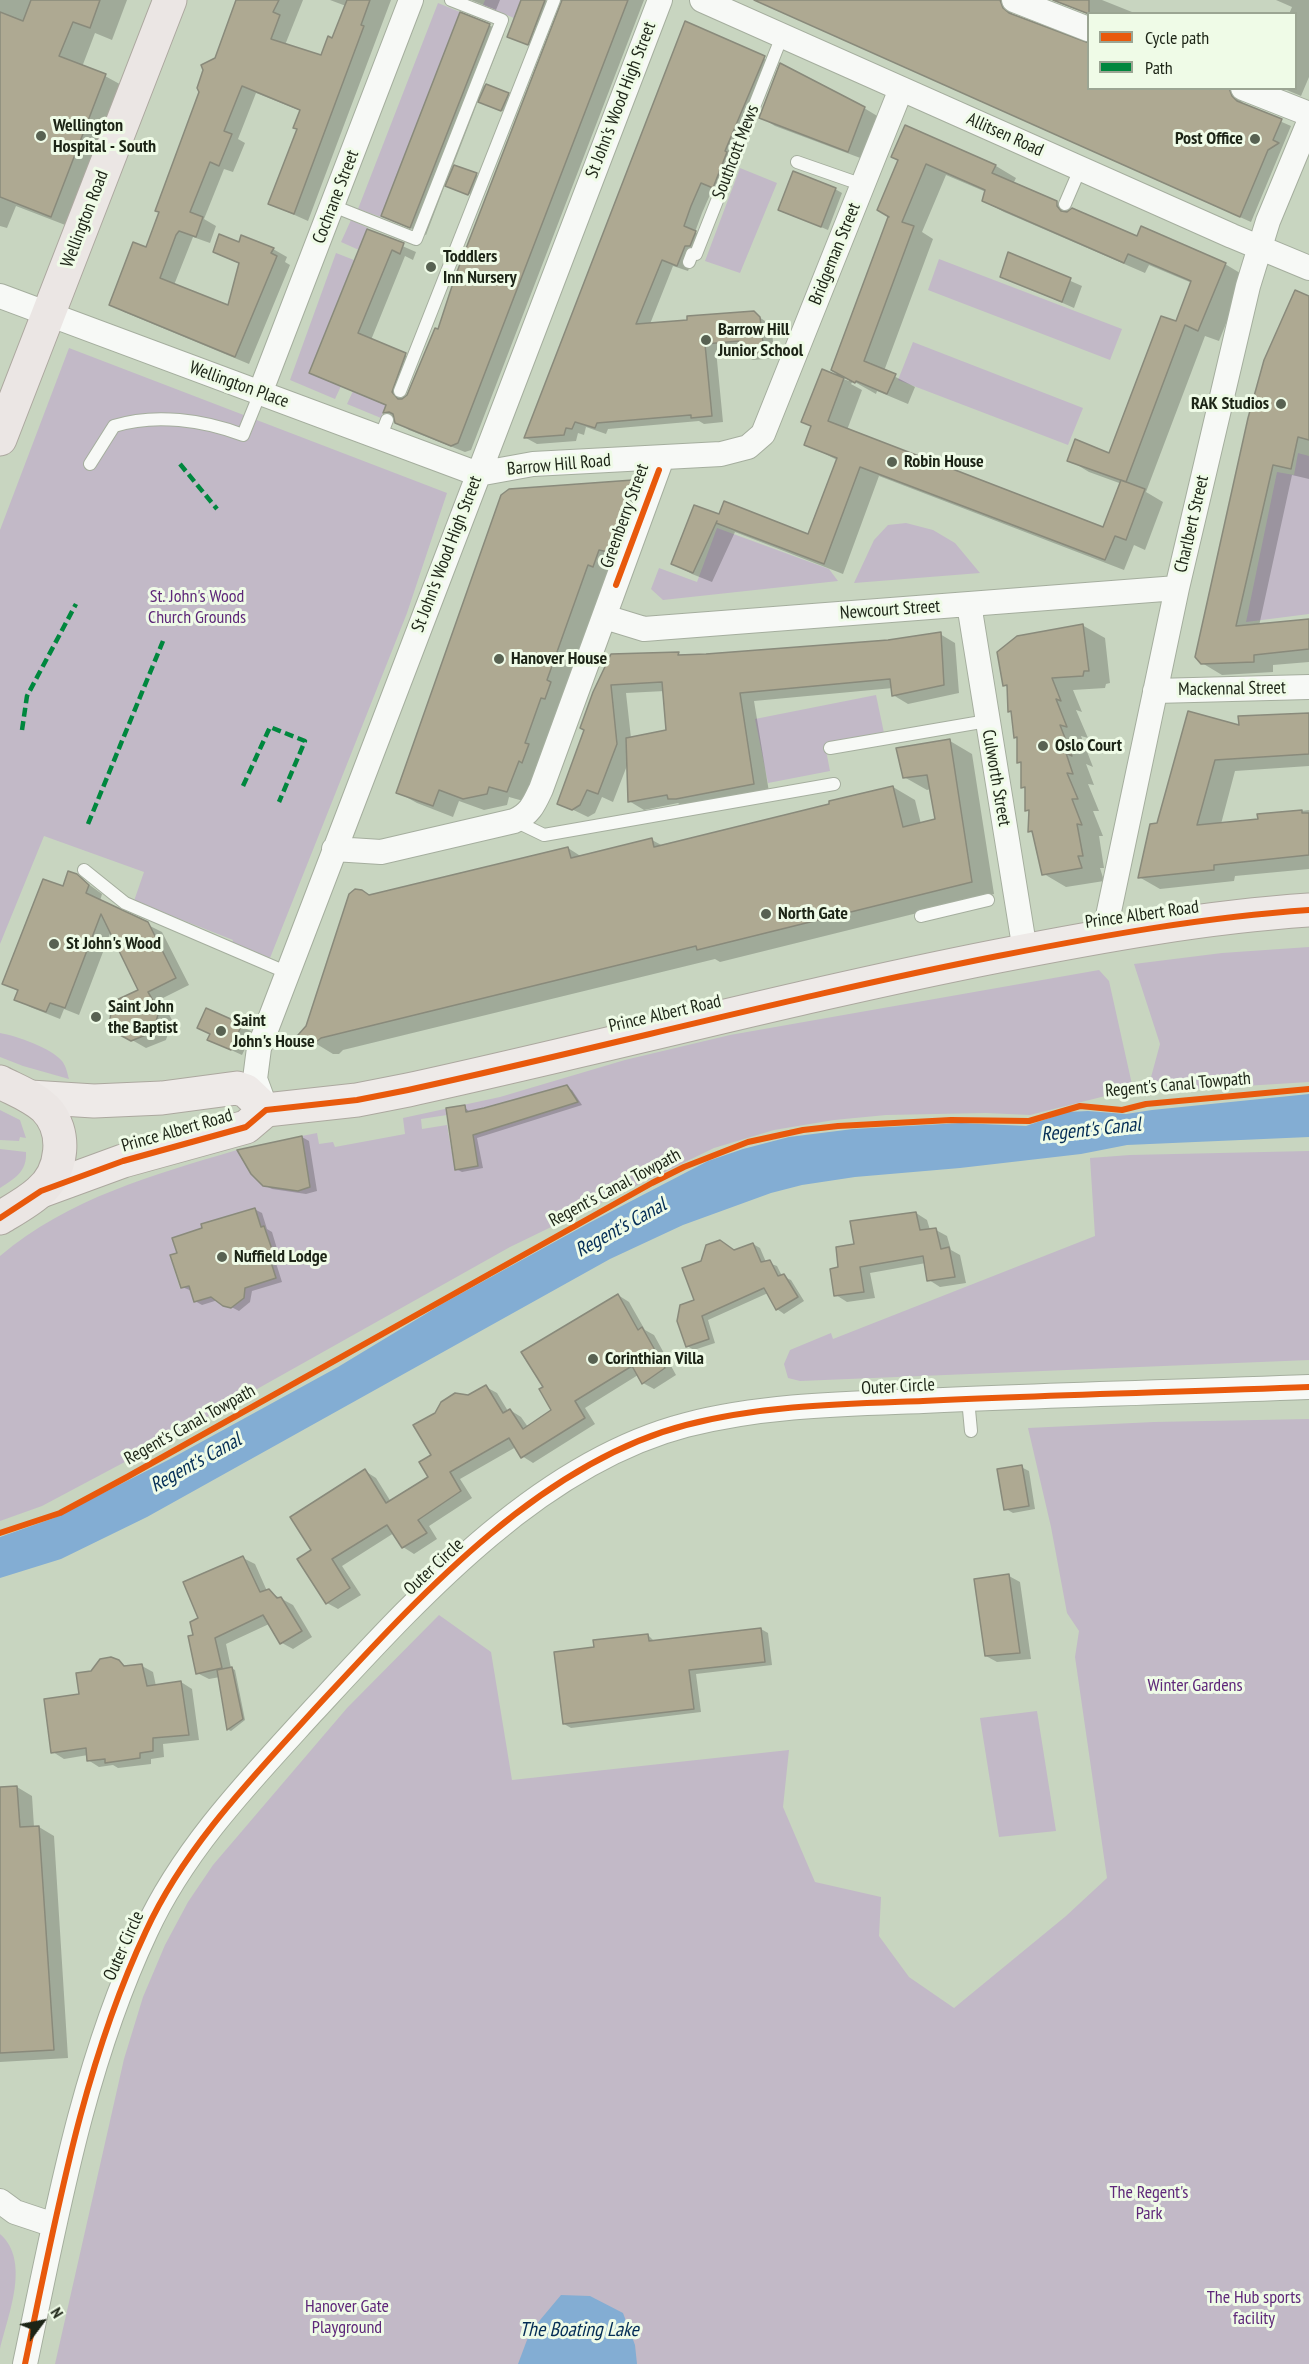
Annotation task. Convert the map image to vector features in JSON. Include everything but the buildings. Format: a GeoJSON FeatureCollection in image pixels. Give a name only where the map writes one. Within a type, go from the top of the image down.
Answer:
{"type":"FeatureCollection","features":[{"type":"Feature","properties":{"kind":"highway","name":"Wellington Road"},"geometry":{"type":"LineString","coordinates":[[0,439],[170,0]]}},
{"type":"Feature","properties":{"kind":"highway"},"geometry":{"type":"LineString","coordinates":[[0,1082],[30,1097],[45,1108],[53,1118],[61,1145],[57,1166],[41,1191],[0,1218]]}},
{"type":"Feature","properties":{"kind":"main road","name":"Prince Albert Road"},"geometry":{"type":"LineString","coordinates":[[41,1191],[123,1161],[246,1127],[266,1110],[357,1100],[417,1088],[933,969],[1104,934],[1309,910]]}},
{"type":"Feature","properties":{"kind":"main road","name":"Prince Albert Road"},"geometry":{"type":"LineString","coordinates":[[30,1097],[94,1101],[162,1098],[237,1088],[246,1091],[266,1110]]}},
{"type":"Feature","properties":{"kind":"street","name":"Cochrane Street"},"geometry":{"type":"LineString","coordinates":[[260,393],[411,0]]}},
{"type":"Feature","properties":{"kind":"street","name":"St John's Wood High Street"},"geometry":{"type":"LineString","coordinates":[[266,1110],[255,1079],[259,1048],[660,0]]}},
{"type":"Feature","properties":{"kind":"street","name":"Allitsen Road"},"geometry":{"type":"LineString","coordinates":[[702,0],[1259,249],[1309,268]]}},
{"type":"Feature","properties":{"kind":"street"},"geometry":{"type":"LineString","coordinates":[[1014,0],[1087,28]]}},
{"type":"Feature","properties":{"kind":"street","name":"Bridgeman Street"},"geometry":{"type":"LineString","coordinates":[[748,447],[763,434],[901,89]]}},
{"type":"Feature","properties":{"kind":"street"},"geometry":{"type":"LineString","coordinates":[[1248,90],[1309,114]]}},
{"type":"Feature","properties":{"kind":"street","name":"Charlbert Street"},"geometry":{"type":"LineString","coordinates":[[1104,934],[1177,588],[1248,286],[1259,249],[1309,122]]}},
{"type":"Feature","properties":{"kind":"street","name":"Wellington Place"},"geometry":{"type":"LineString","coordinates":[[0,296],[260,393],[383,429],[478,474]]}},
{"type":"Feature","properties":{"kind":"street","name":"Barrow Hill Road"},"geometry":{"type":"LineString","coordinates":[[478,474],[532,464],[721,454],[748,447]]}},
{"type":"Feature","properties":{"kind":"street","name":"Greenberry Street"},"geometry":{"type":"LineString","coordinates":[[334,849],[381,852],[526,816],[534,804],[662,458]]}},
{"type":"Feature","properties":{"kind":"street","name":"Newcourt Street"},"geometry":{"type":"LineString","coordinates":[[608,607],[644,629],[1177,588]]}},
{"type":"Feature","properties":{"kind":"street","name":"Culworth Street"},"geometry":{"type":"LineString","coordinates":[[969,604],[1025,951]]}},
{"type":"Feature","properties":{"kind":"street","name":"Mackennal Street"},"geometry":{"type":"LineString","coordinates":[[1155,691],[1309,687]]}},
{"type":"Feature","properties":{"kind":"street","name":"Outer Circle"},"geometry":{"type":"LineString","coordinates":[[25,2364],[72,2150],[105,2034],[129,1970],[163,1897],[196,1849],[255,1776],[330,1693],[442,1577],[519,1511],[572,1474],[625,1447],[681,1426],[770,1409],[968,1399],[1309,1387]]}},
{"type":"Feature","properties":{"kind":"street"},"geometry":{"type":"LineString","coordinates":[[0,2201],[15,2212],[54,2225]]}},
{"type":"Feature","properties":{"kind":"lane"},"geometry":{"type":"LineString","coordinates":[[333,206],[416,239],[502,20],[451,0]]}},
{"type":"Feature","properties":{"kind":"lane"},"geometry":{"type":"LineString","coordinates":[[400,391],[554,0]]}},
{"type":"Feature","properties":{"kind":"lane","name":"Southcott Mews"},"geometry":{"type":"LineString","coordinates":[[689,262],[692,254],[696,255],[782,36]]}},
{"type":"Feature","properties":{"kind":"lane"},"geometry":{"type":"LineString","coordinates":[[797,162],[863,185]]}},
{"type":"Feature","properties":{"kind":"lane"},"geometry":{"type":"LineString","coordinates":[[1065,204],[1080,169]]}},
{"type":"Feature","properties":{"kind":"lane"},"geometry":{"type":"LineString","coordinates":[[90,464],[114,426],[132,420],[168,419],[225,428],[243,435],[260,393]]}},
{"type":"Feature","properties":{"kind":"lane"},"geometry":{"type":"LineString","coordinates":[[830,748],[987,722]]}},
{"type":"Feature","properties":{"kind":"lane"},"geometry":{"type":"LineString","coordinates":[[514,820],[544,835],[834,784]]}},
{"type":"Feature","properties":{"kind":"lane"},"geometry":{"type":"LineString","coordinates":[[84,870],[125,903],[288,972]]}},
{"type":"Feature","properties":{"kind":"lane"},"geometry":{"type":"LineString","coordinates":[[921,916],[988,900]]}},
{"type":"Feature","properties":{"kind":"lane"},"geometry":{"type":"LineString","coordinates":[[968,1399],[971,1431]]}},
{"type":"Feature","properties":{"kind":"green space"},"geometry":{"type":"Polygon","coordinates":[[[485,0],[521,0],[514,18],[483,5],[485,0]]]}},
{"type":"Feature","properties":{"kind":"green space"},"geometry":{"type":"Polygon","coordinates":[[[438,3],[460,12],[381,217],[358,209],[438,3]]]}},
{"type":"Feature","properties":{"kind":"green space"},"geometry":{"type":"Polygon","coordinates":[[[740,168],[777,183],[740,273],[705,261],[740,168]]]}},
{"type":"Feature","properties":{"kind":"green space"},"geometry":{"type":"Polygon","coordinates":[[[351,220],[368,228],[359,250],[341,242],[351,220]]]}},
{"type":"Feature","properties":{"kind":"green space"},"geometry":{"type":"Polygon","coordinates":[[[336,253],[354,260],[309,373],[341,386],[335,399],[290,380],[336,253]]]}},
{"type":"Feature","properties":{"kind":"green space"},"geometry":{"type":"Polygon","coordinates":[[[939,259],[1122,329],[1110,360],[928,290],[939,259]]]}},
{"type":"Feature","properties":{"kind":"green space"},"geometry":{"type":"Polygon","coordinates":[[[913,342],[1083,408],[1068,445],[898,380],[913,342]]]}},
{"type":"Feature","properties":{"kind":"green space","name":"St. John's Wood Church Grounds"},"geometry":{"type":"Polygon","coordinates":[[[69,348],[447,493],[407,613],[270,958],[232,943],[233,940],[134,901],[144,872],[44,836],[0,944],[0,530],[69,348]]]}},
{"type":"Feature","properties":{"kind":"green space"},"geometry":{"type":"Polygon","coordinates":[[[353,391],[386,405],[381,418],[347,404],[353,391]]]}},
{"type":"Feature","properties":{"kind":"green space"},"geometry":{"type":"Polygon","coordinates":[[[1298,453],[1309,456],[1309,614],[1246,622],[1277,472],[1294,475],[1298,453]]]}},
{"type":"Feature","properties":{"kind":"green space"},"geometry":{"type":"Polygon","coordinates":[[[906,523],[933,530],[955,543],[980,573],[854,583],[874,540],[888,525],[906,523]]]}},
{"type":"Feature","properties":{"kind":"green space"},"geometry":{"type":"Polygon","coordinates":[[[717,528],[829,569],[838,581],[663,600],[651,589],[659,568],[697,582],[717,528]]]}},
{"type":"Feature","properties":{"kind":"green space"},"geometry":{"type":"Polygon","coordinates":[[[876,695],[884,733],[825,745],[830,771],[768,783],[755,719],[876,695]]]}},
{"type":"Feature","properties":{"kind":"green space"},"geometry":{"type":"Polygon","coordinates":[[[1309,947],[1309,1082],[1147,1092],[1160,1044],[1134,964],[1222,953],[1309,947]]]}},
{"type":"Feature","properties":{"kind":"green space"},"geometry":{"type":"Polygon","coordinates":[[[1099,970],[1109,981],[1133,1089],[1030,1115],[986,1113],[886,1115],[834,1120],[774,1130],[714,1148],[510,1247],[168,1439],[42,1506],[0,1521],[0,1256],[54,1218],[83,1204],[143,1179],[237,1150],[251,1174],[258,1181],[298,1191],[310,1187],[302,1136],[317,1133],[319,1144],[333,1142],[335,1147],[405,1134],[403,1118],[446,1109],[447,1115],[421,1119],[422,1129],[447,1125],[455,1170],[478,1166],[471,1124],[492,1107],[466,1112],[464,1105],[500,1097],[625,1060],[730,1035],[1099,970]],[[566,1085],[500,1126],[578,1102],[566,1085]],[[254,1208],[202,1224],[202,1228],[172,1238],[177,1253],[170,1256],[180,1288],[189,1286],[194,1302],[217,1295],[223,1306],[232,1307],[244,1298],[243,1288],[270,1259],[274,1258],[265,1227],[261,1227],[254,1208]]]}},
{"type":"Feature","properties":{"kind":"green space"},"geometry":{"type":"Polygon","coordinates":[[[0,1033],[42,1047],[57,1056],[63,1063],[69,1079],[0,1057],[0,1033]]]}},
{"type":"Feature","properties":{"kind":"green space"},"geometry":{"type":"Polygon","coordinates":[[[0,1110],[20,1120],[26,1138],[20,1137],[19,1141],[0,1140],[0,1110]]]}},
{"type":"Feature","properties":{"kind":"green space"},"geometry":{"type":"Polygon","coordinates":[[[0,1149],[26,1152],[26,1159],[22,1170],[0,1188],[0,1149]]]}},
{"type":"Feature","properties":{"kind":"green space"},"geometry":{"type":"Polygon","coordinates":[[[1309,1151],[1309,1360],[800,1381],[788,1378],[784,1364],[790,1350],[831,1333],[833,1339],[1095,1236],[1090,1158],[1309,1151]]]}},
{"type":"Feature","properties":{"kind":"green space"},"geometry":{"type":"Polygon","coordinates":[[[1309,1419],[1309,2364],[55,2364],[124,2059],[143,1997],[165,1945],[188,1902],[213,1865],[347,1708],[439,1615],[491,1652],[512,1780],[789,1750],[783,1807],[815,1882],[881,1897],[879,1936],[909,1977],[954,2008],[1066,1916],[1107,1878],[1075,1657],[1079,1631],[1067,1613],[1051,1527],[1028,1428],[1154,1422],[1309,1419]]]}},
{"type":"Feature","properties":{"kind":"green space"},"geometry":{"type":"Polygon","coordinates":[[[1037,1711],[1056,1831],[999,1837],[980,1718],[1037,1711]]]}},
{"type":"Feature","properties":{"kind":"green space"},"geometry":{"type":"Polygon","coordinates":[[[0,2234],[9,2245],[16,2273],[12,2305],[0,2349],[0,2234]]]}},
{"type":"Feature","properties":{"kind":"water","name":"Regent's Canal"},"geometry":{"type":"Polygon","coordinates":[[[1309,1094],[1309,1137],[1127,1145],[1081,1154],[855,1177],[802,1185],[771,1193],[683,1225],[610,1259],[147,1517],[61,1559],[0,1578],[0,1537],[54,1518],[172,1458],[338,1367],[442,1304],[708,1161],[789,1137],[853,1129],[961,1123],[1026,1126],[1067,1112],[1126,1114],[1309,1094]]]}},
{"type":"Feature","properties":{"kind":"water","name":"The Boating Lake"},"geometry":{"type":"Polygon","coordinates":[[[561,2295],[590,2296],[623,2313],[635,2345],[637,2364],[518,2364],[530,2332],[561,2295]]]}},
{"type":"Feature","properties":{"kind":"marked path"},"geometry":{"type":"LineString","coordinates":[[180,464],[217,509]]}},
{"type":"Feature","properties":{"kind":"marked path"},"geometry":{"type":"LineString","coordinates":[[22,730],[27,696],[76,604]]}},
{"type":"Feature","properties":{"kind":"marked path"},"geometry":{"type":"LineString","coordinates":[[88,824],[163,641]]}},
{"type":"Feature","properties":{"kind":"marked path"},"geometry":{"type":"LineString","coordinates":[[243,786],[270,727],[305,741],[279,802]]}},
{"type":"Feature","properties":{"kind":"cycle path"},"geometry":{"type":"LineString","coordinates":[[616,585],[659,470]]}},
{"type":"Feature","properties":{"kind":"cycle path"},"geometry":{"type":"LineString","coordinates":[[0,1218],[41,1191],[123,1161],[246,1127],[266,1110],[357,1100],[408,1090],[850,987],[1037,949],[1192,922],[1309,910]]}},
{"type":"Feature","properties":{"kind":"cycle path","name":"Regent's Canal Towpath"},"geometry":{"type":"LineString","coordinates":[[0,1533],[60,1513],[652,1183],[684,1167],[748,1142],[803,1130],[838,1126],[951,1120],[1029,1121],[1080,1106],[1122,1110],[1146,1104],[1309,1089]]}},
{"type":"Feature","properties":{"kind":"cycle path"},"geometry":{"type":"LineString","coordinates":[[25,2364],[73,2144],[104,2036],[146,1931],[179,1871],[243,1789],[392,1626],[481,1542],[529,1504],[579,1471],[631,1444],[686,1425],[745,1413],[863,1403],[1309,1387]]}},
{"type":"Feature","properties":{"kind":"place","name":"Wellington Hospital - South"},"geometry":{"type":"Point","coordinates":[41,136]}},
{"type":"Feature","properties":{"kind":"place","name":"Post Office"},"geometry":{"type":"Point","coordinates":[1255,139]}},
{"type":"Feature","properties":{"kind":"place","name":"Toddlers Inn Nursery"},"geometry":{"type":"Point","coordinates":[431,267]}},
{"type":"Feature","properties":{"kind":"place","name":"Barrow Hill Junior School"},"geometry":{"type":"Point","coordinates":[706,340]}},
{"type":"Feature","properties":{"kind":"place","name":"RAK Studios"},"geometry":{"type":"Point","coordinates":[1281,404]}},
{"type":"Feature","properties":{"kind":"place","name":"Robin House"},"geometry":{"type":"Point","coordinates":[892,462]}},
{"type":"Feature","properties":{"kind":"place","name":"Hanover House"},"geometry":{"type":"Point","coordinates":[499,659]}},
{"type":"Feature","properties":{"kind":"place","name":"Oslo Court"},"geometry":{"type":"Point","coordinates":[1043,746]}},
{"type":"Feature","properties":{"kind":"place","name":"North Gate"},"geometry":{"type":"Point","coordinates":[766,914]}},
{"type":"Feature","properties":{"kind":"place","name":"St John's Wood"},"geometry":{"type":"Point","coordinates":[54,944]}},
{"type":"Feature","properties":{"kind":"place","name":"Saint John the Baptist"},"geometry":{"type":"Point","coordinates":[96,1017]}},
{"type":"Feature","properties":{"kind":"place","name":"Saint John's House"},"geometry":{"type":"Point","coordinates":[221,1031]}},
{"type":"Feature","properties":{"kind":"place","name":"Nuffield Lodge"},"geometry":{"type":"Point","coordinates":[222,1257]}},
{"type":"Feature","properties":{"kind":"place","name":"Corinthian Villa"},"geometry":{"type":"Point","coordinates":[593,1359]}},
{"type":"Feature","properties":{"kind":"park label","name":"Winter Gardens"},"geometry":{"type":"Point","coordinates":[1195,1686]}},
{"type":"Feature","properties":{"kind":"park label","name":"The Regent's Park"},"geometry":{"type":"Point","coordinates":[1149,2203]}},
{"type":"Feature","properties":{"kind":"park label","name":"The Hub sports facility"},"geometry":{"type":"Point","coordinates":[1254,2308]}},
{"type":"Feature","properties":{"kind":"park label","name":"Hanover Gate Playground"},"geometry":{"type":"Point","coordinates":[347,2317]}}]}
